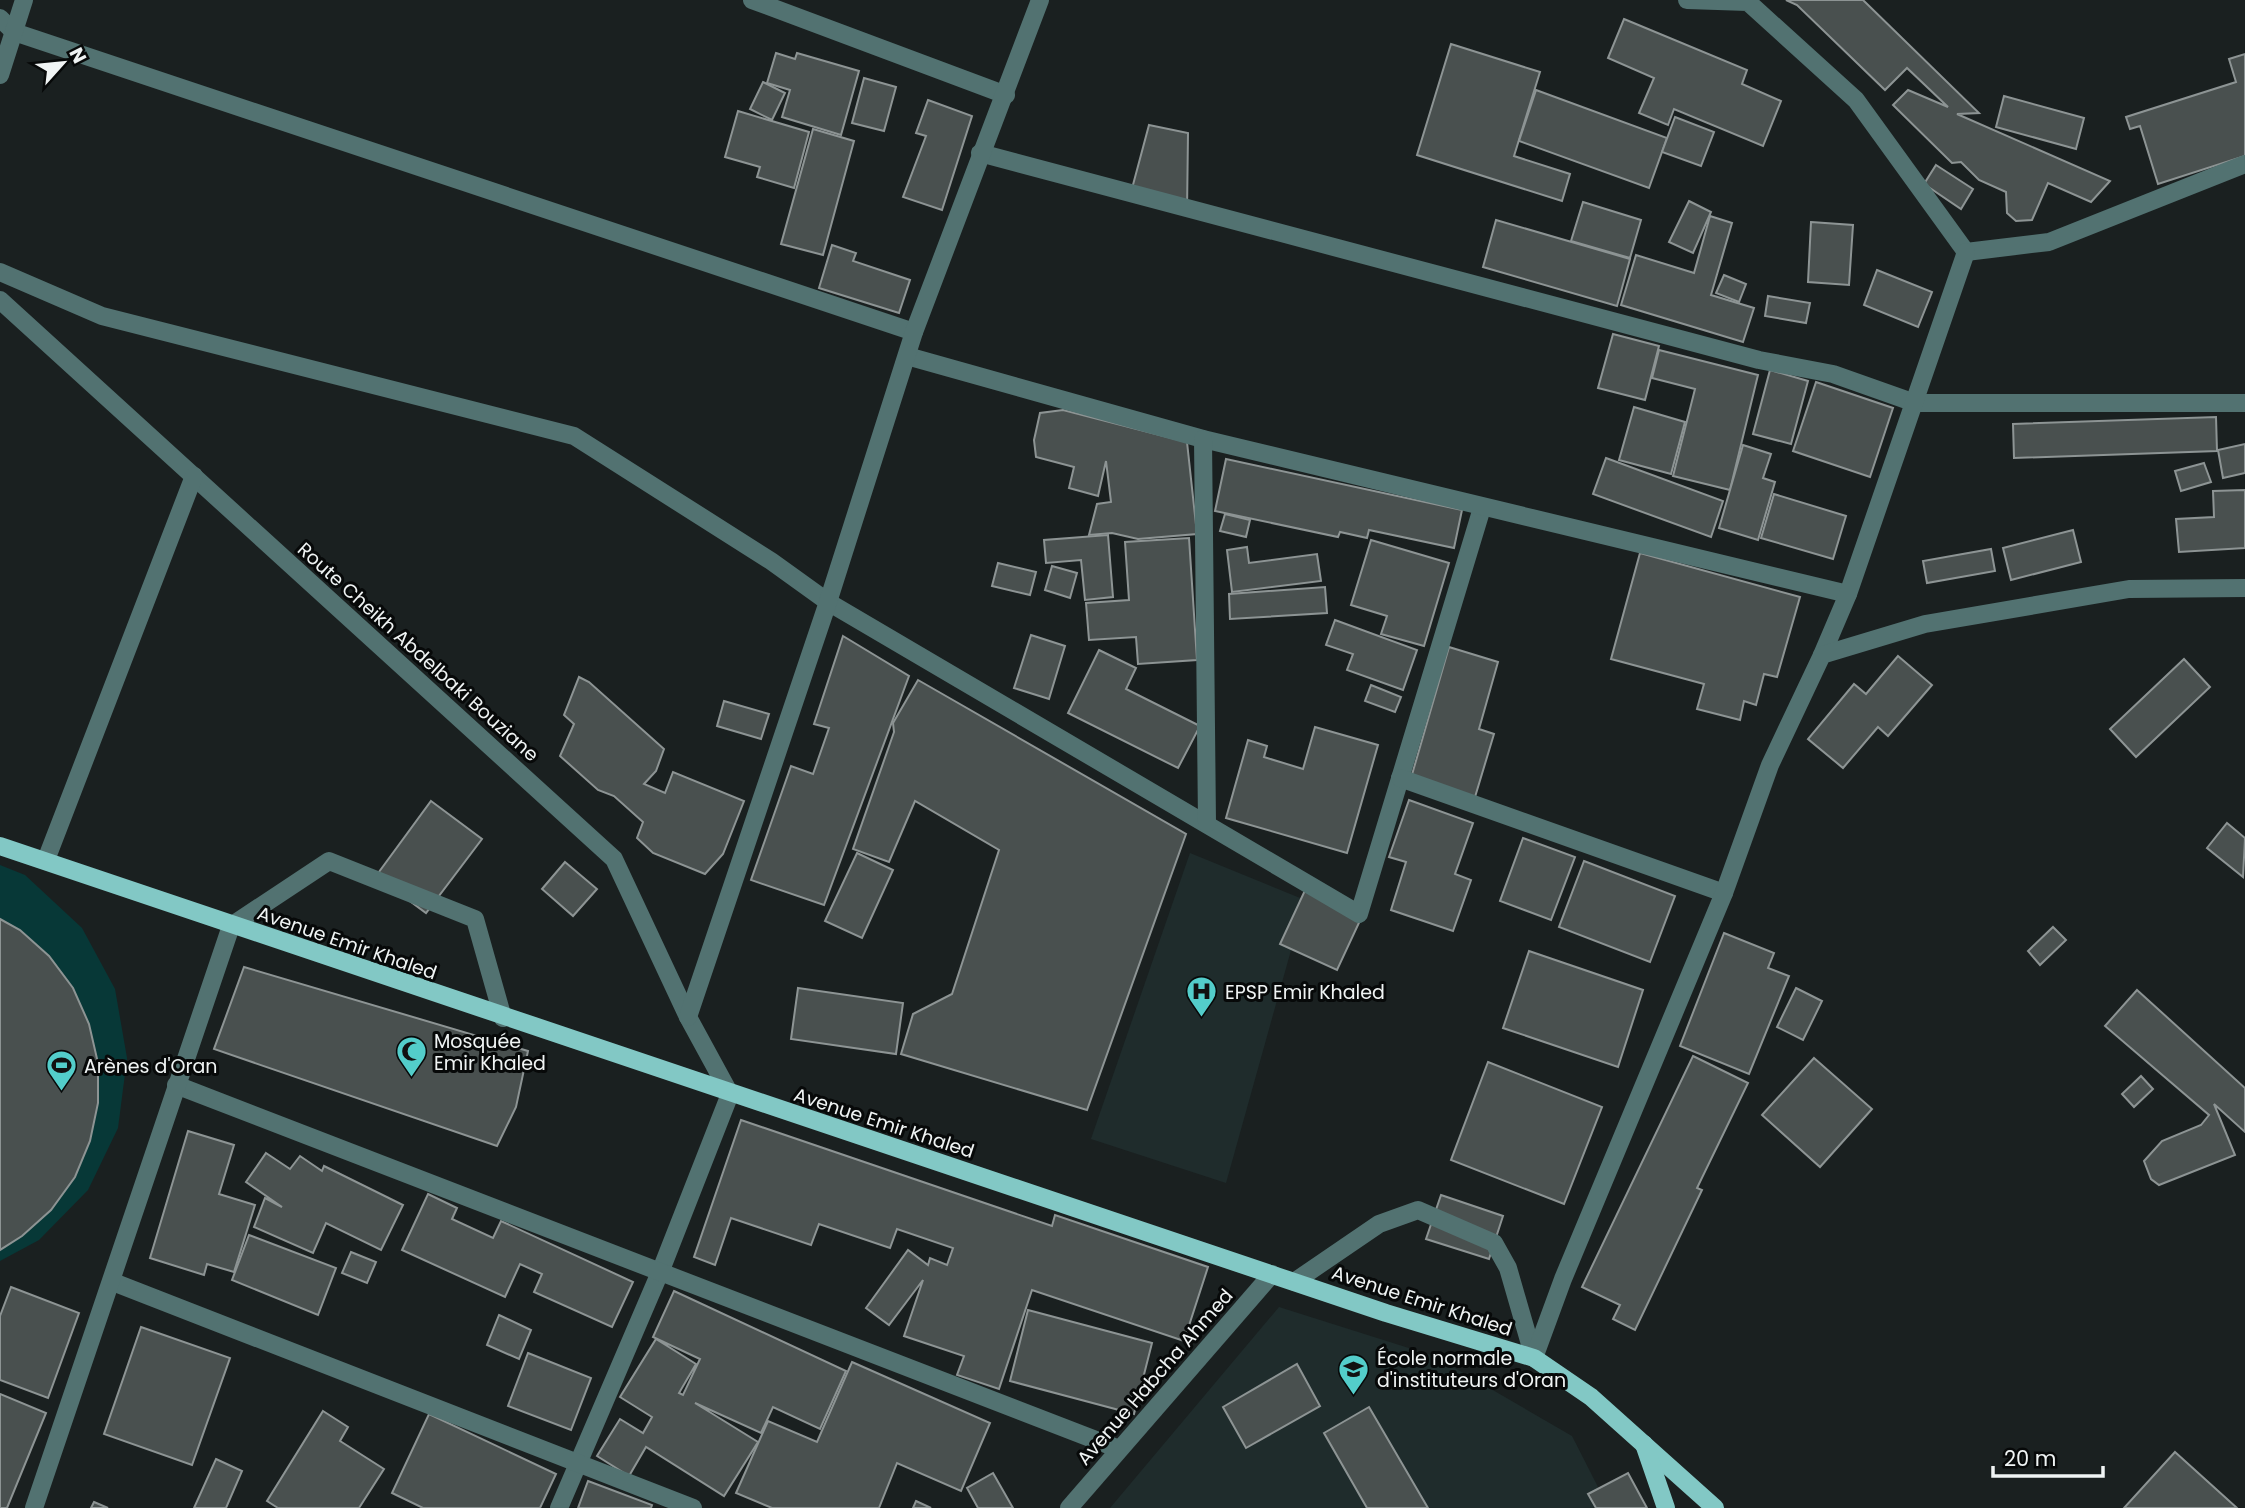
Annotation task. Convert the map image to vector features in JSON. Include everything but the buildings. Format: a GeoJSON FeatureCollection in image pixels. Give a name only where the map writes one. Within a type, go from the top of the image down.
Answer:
{"type":"FeatureCollection","features":[{"type":"Feature","properties":{"kind":"main road","name":"Avenue Emir Khaled"},"geometry":{"type":"LineString","coordinates":[[0,846],[46,859],[231,926],[730,1094],[1294,1282],[1534,1358],[1591,1397],[1716,1508]]}},
{"type":"Feature","properties":{"kind":"main road"},"geometry":{"type":"LineString","coordinates":[[1643,1441],[1666,1508]]}},
{"type":"Feature","properties":{"kind":"street"},"geometry":{"type":"LineString","coordinates":[[0,75],[24,0]]}},
{"type":"Feature","properties":{"kind":"street"},"geometry":{"type":"LineString","coordinates":[[752,0],[1006,95]]}},
{"type":"Feature","properties":{"kind":"street"},"geometry":{"type":"LineString","coordinates":[[688,1017],[828,602],[914,332],[1040,0]]}},
{"type":"Feature","properties":{"kind":"street"},"geometry":{"type":"LineString","coordinates":[[1687,0],[1748,2],[1847,91],[1966,252]]}},
{"type":"Feature","properties":{"kind":"street"},"geometry":{"type":"LineString","coordinates":[[0,18],[14,32],[914,332]]}},
{"type":"Feature","properties":{"kind":"street"},"geometry":{"type":"LineString","coordinates":[[980,153],[1759,360],[1833,374],[1914,403],[2245,403]]}},
{"type":"Feature","properties":{"kind":"street"},"geometry":{"type":"LineString","coordinates":[[1966,252],[2049,242],[2245,164]]}},
{"type":"Feature","properties":{"kind":"street"},"geometry":{"type":"LineString","coordinates":[[1534,1358],[1724,893],[1770,765],[1848,594],[1966,252]]}},
{"type":"Feature","properties":{"kind":"street"},"geometry":{"type":"LineString","coordinates":[[0,272],[102,316],[574,436],[771,561],[828,602],[1359,914],[1482,508]]}},
{"type":"Feature","properties":{"kind":"street","name":"Route Cheikh Abdelbaki Bouziane"},"geometry":{"type":"LineString","coordinates":[[0,300],[614,859],[688,1017],[730,1094]]}},
{"type":"Feature","properties":{"kind":"street"},"geometry":{"type":"LineString","coordinates":[[907,356],[1203,439],[1848,594]]}},
{"type":"Feature","properties":{"kind":"street"},"geometry":{"type":"LineString","coordinates":[[1203,439],[1207,823]]}},
{"type":"Feature","properties":{"kind":"street"},"geometry":{"type":"LineString","coordinates":[[46,859],[194,476]]}},
{"type":"Feature","properties":{"kind":"street"},"geometry":{"type":"LineString","coordinates":[[1822,654],[1926,624],[2129,589],[2245,587]]}},
{"type":"Feature","properties":{"kind":"street"},"geometry":{"type":"LineString","coordinates":[[1400,778],[1724,893]]}},
{"type":"Feature","properties":{"kind":"street"},"geometry":{"type":"LineString","coordinates":[[34,1508],[113,1282],[176,1085],[231,926],[329,861],[475,919],[503,1018]]}},
{"type":"Feature","properties":{"kind":"street"},"geometry":{"type":"LineString","coordinates":[[176,1085],[661,1270],[1119,1450]]}},
{"type":"Feature","properties":{"kind":"street"},"geometry":{"type":"LineString","coordinates":[[559,1508],[661,1270],[730,1094]]}},
{"type":"Feature","properties":{"kind":"street"},"geometry":{"type":"LineString","coordinates":[[1294,1282],[1378,1224],[1418,1210],[1494,1243],[1508,1268],[1534,1358]]}},
{"type":"Feature","properties":{"kind":"street","name":"Avenue Habcha Ahmed"},"geometry":{"type":"LineString","coordinates":[[1069,1508],[1272,1274]]}},
{"type":"Feature","properties":{"kind":"street"},"geometry":{"type":"LineString","coordinates":[[113,1282],[579,1461],[693,1508]]}},
{"type":"Feature","properties":{"kind":"shaded area","name":"EPSP Emir Khaled"},"geometry":{"type":"Polygon","coordinates":[[[1190,853],[1305,900],[1226,1183],[1091,1139],[1190,853]]]}},
{"type":"Feature","properties":{"kind":"shaded area","name":"Arènes d'Oran"},"geometry":{"type":"Polygon","coordinates":[[[0,865],[25,875],[82,928],[115,989],[127,1058],[118,1128],[88,1190],[39,1240],[0,1261],[0,865]]]}},
{"type":"Feature","properties":{"kind":"shaded area","name":"École normale d'instituteurs d'Oran"},"geometry":{"type":"Polygon","coordinates":[[[1279,1307],[1434,1356],[1572,1436],[1599,1489],[1638,1508],[1110,1508],[1279,1307]]]}},
{"type":"Feature","properties":{"kind":"place","name":"EPSP Emir Khaled"},"geometry":{"type":"Point","coordinates":[1202,1019]}},
{"type":"Feature","properties":{"kind":"place","name":"Mosquée Emir Khaled"},"geometry":{"type":"Point","coordinates":[411,1079]}},
{"type":"Feature","properties":{"kind":"place","name":"Arènes d'Oran"},"geometry":{"type":"Point","coordinates":[61,1093]}},
{"type":"Feature","properties":{"kind":"place","name":"École normale d'instituteurs d'Oran"},"geometry":{"type":"Point","coordinates":[1354,1396]}}]}
